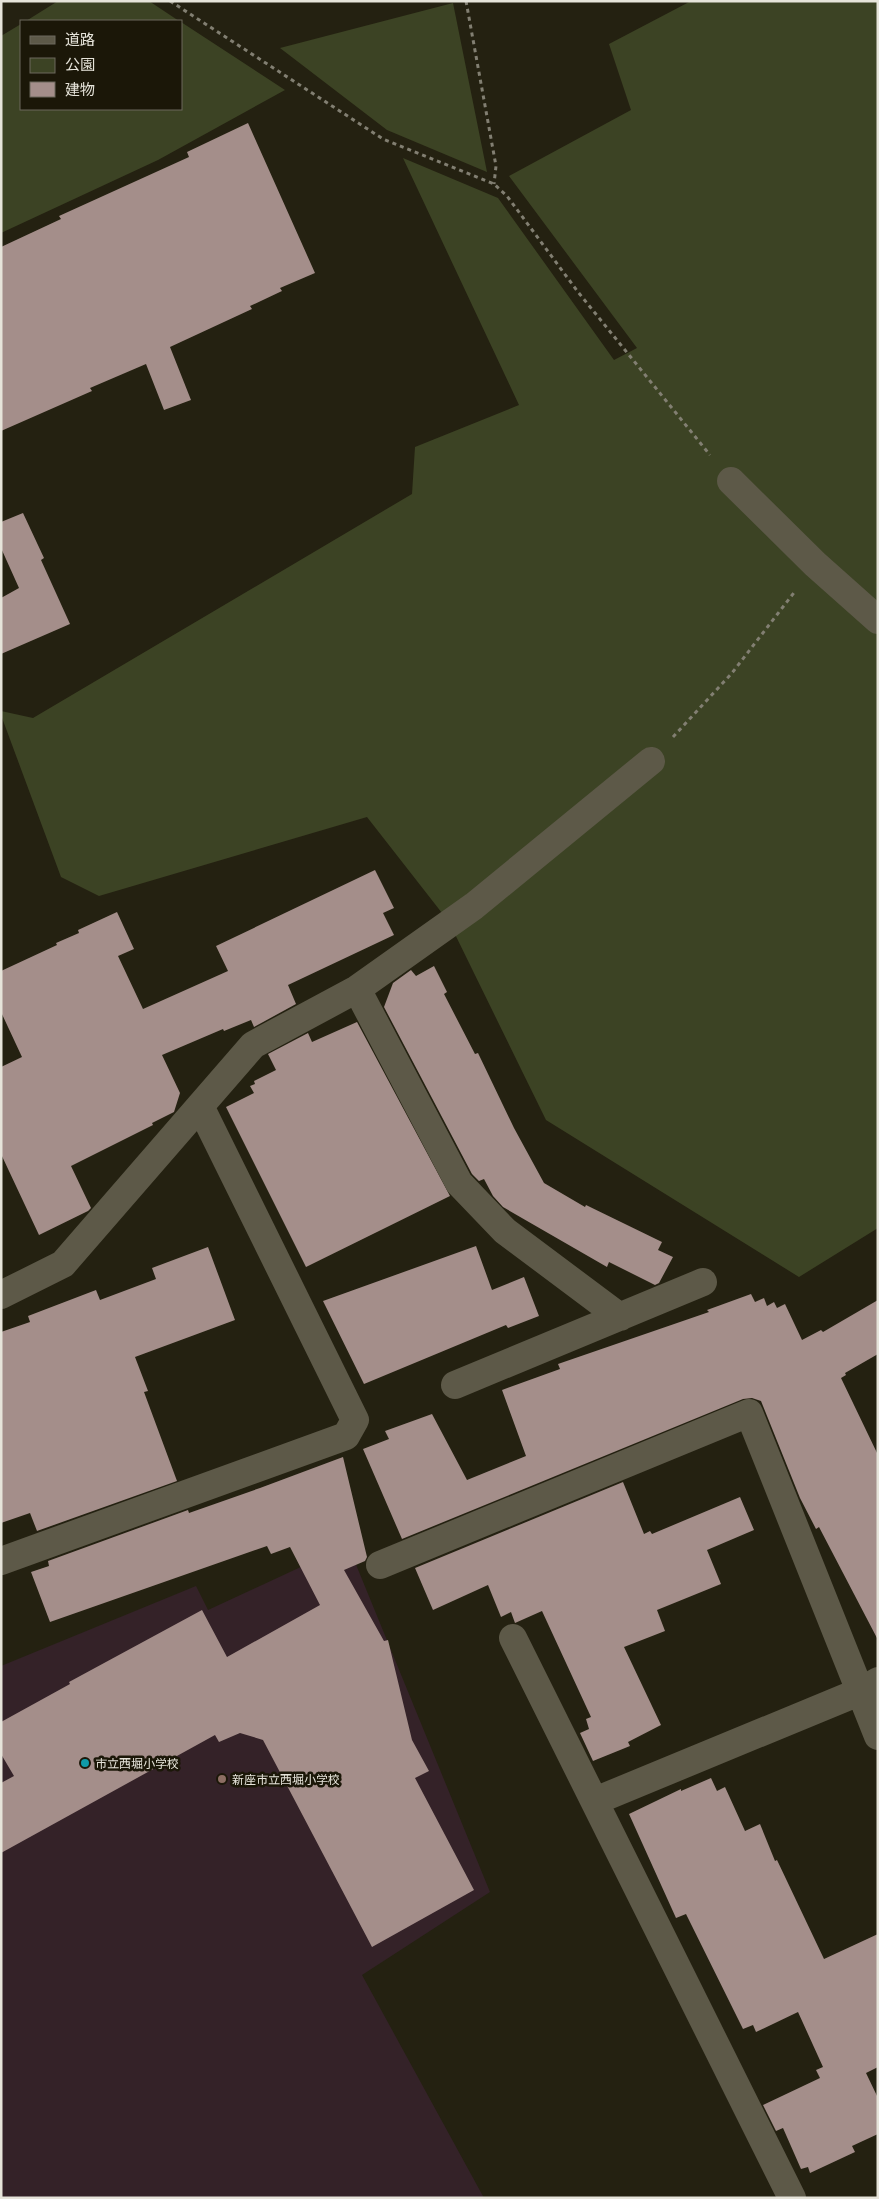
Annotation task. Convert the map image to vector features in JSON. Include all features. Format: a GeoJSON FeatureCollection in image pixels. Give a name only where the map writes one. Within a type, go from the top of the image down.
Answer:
{"type":"FeatureCollection","features":[{"type":"Feature","properties":{"kind":"street"},"geometry":{"type":"LineString","coordinates":[[731,481],[815,564],[878,620]]}},
{"type":"Feature","properties":{"kind":"street"},"geometry":{"type":"LineString","coordinates":[[1,1295],[63,1264],[253,1045],[357,990],[474,906],[651,761]]}},
{"type":"Feature","properties":{"kind":"street"},"geometry":{"type":"LineString","coordinates":[[357,990],[459,1183],[504,1231],[620,1317]]}},
{"type":"Feature","properties":{"kind":"street"},"geometry":{"type":"LineString","coordinates":[[1,1561],[346,1436],[355,1420],[200,1106]]}},
{"type":"Feature","properties":{"kind":"street"},"geometry":{"type":"LineString","coordinates":[[455,1384],[704,1282]]}},
{"type":"Feature","properties":{"kind":"street"},"geometry":{"type":"LineString","coordinates":[[380,1565],[749,1414],[869,1687],[878,1736]]}},
{"type":"Feature","properties":{"kind":"street"},"geometry":{"type":"LineString","coordinates":[[513,1638],[792,2198]]}},
{"type":"Feature","properties":{"kind":"street"},"geometry":{"type":"LineString","coordinates":[[595,1801],[869,1687]]}},
{"type":"Feature","properties":{"kind":"path"},"geometry":{"type":"LineString","coordinates":[[170,1],[383,139],[494,184],[507,196],[578,292],[731,481]]}},
{"type":"Feature","properties":{"kind":"path"},"geometry":{"type":"LineString","coordinates":[[466,1],[496,166],[494,184]]}},
{"type":"Feature","properties":{"kind":"path"},"geometry":{"type":"LineString","coordinates":[[651,761],[732,673],[815,564]]}},
{"type":"Feature","properties":{"kind":"shaded area","name":"新座市立西堀小学校"},"geometry":{"type":"Polygon","coordinates":[[[348,1545],[490,1892],[362,1975],[484,2198],[1,2198],[1,1666],[196,1586],[208,1610],[348,1545]]]}},
{"type":"Feature","properties":{"kind":"green space"},"geometry":{"type":"Polygon","coordinates":[[[58,1],[149,1],[178,20],[28,20],[58,1]]]}},
{"type":"Feature","properties":{"kind":"green space"},"geometry":{"type":"Polygon","coordinates":[[[691,1],[878,1],[878,1228],[799,1277],[546,1120],[449,922],[367,817],[99,896],[61,877],[1,715],[1,711],[33,718],[412,494],[415,447],[519,405],[403,158],[498,198],[614,360],[637,348],[509,176],[631,110],[609,44],[691,1]]]}},
{"type":"Feature","properties":{"kind":"green space"},"geometry":{"type":"Polygon","coordinates":[[[453,3],[487,172],[387,130],[280,48],[453,3]]]}},
{"type":"Feature","properties":{"kind":"green space"},"geometry":{"type":"Polygon","coordinates":[[[182,23],[285,90],[158,160],[1,233],[1,36],[20,25],[20,110],[182,110],[182,23]]]}},
{"type":"Feature","properties":{"kind":"building"},"geometry":{"type":"Polygon","coordinates":[[[248,123],[315,273],[280,288],[282,291],[250,306],[252,309],[170,347],[191,400],[164,410],[146,364],[90,388],[92,391],[1,431],[1,247],[61,219],[59,216],[189,157],[187,152],[248,123]]]}},
{"type":"Feature","properties":{"kind":"building"},"geometry":{"type":"Polygon","coordinates":[[[23,513],[44,558],[41,560],[70,624],[1,654],[1,598],[19,588],[1,548],[1,522],[23,513]]]}},
{"type":"Feature","properties":{"kind":"building"},"geometry":{"type":"Polygon","coordinates":[[[375,870],[394,908],[383,913],[394,935],[288,985],[296,1004],[254,1027],[251,1020],[224,1031],[223,1029],[162,1055],[180,1093],[174,1112],[152,1123],[153,1125],[71,1166],[91,1208],[39,1235],[1,1154],[1,1067],[22,1057],[1,1012],[1,971],[57,945],[56,943],[79,933],[78,930],[117,912],[134,949],[118,956],[143,1009],[228,971],[216,946],[375,870]]]}},
{"type":"Feature","properties":{"kind":"building"},"geometry":{"type":"Polygon","coordinates":[[[434,966],[447,992],[444,994],[475,1054],[478,1053],[514,1128],[544,1183],[585,1207],[586,1205],[662,1242],[658,1250],[673,1257],[659,1283],[655,1285],[609,1262],[607,1267],[503,1207],[493,1196],[484,1179],[479,1181],[472,1174],[384,1007],[393,983],[411,970],[416,976],[434,966]]]}},
{"type":"Feature","properties":{"kind":"building"},"geometry":{"type":"Polygon","coordinates":[[[357,1022],[450,1196],[306,1267],[226,1107],[254,1093],[250,1086],[255,1084],[254,1081],[276,1070],[268,1054],[308,1033],[312,1042],[357,1022]]]}},
{"type":"Feature","properties":{"kind":"building"},"geometry":{"type":"Polygon","coordinates":[[[476,1246],[492,1290],[524,1277],[539,1316],[508,1328],[506,1325],[364,1384],[323,1301],[476,1246]]]}},
{"type":"Feature","properties":{"kind":"building"},"geometry":{"type":"Polygon","coordinates":[[[208,1247],[235,1320],[135,1357],[148,1391],[144,1392],[177,1481],[37,1531],[30,1513],[1,1523],[1,1332],[30,1322],[28,1316],[96,1290],[100,1300],[156,1279],[152,1268],[208,1247]]]}},
{"type":"Feature","properties":{"kind":"building"},"geometry":{"type":"Polygon","coordinates":[[[751,1294],[755,1302],[764,1298],[767,1306],[774,1302],[777,1308],[785,1304],[802,1340],[821,1330],[823,1332],[878,1300],[878,1354],[845,1373],[846,1375],[841,1378],[878,1455],[878,1640],[819,1527],[816,1529],[800,1498],[761,1401],[752,1398],[743,1399],[402,1539],[363,1449],[389,1439],[385,1431],[432,1414],[467,1480],[526,1456],[502,1390],[560,1369],[558,1364],[709,1312],[707,1310],[751,1294]]]}},
{"type":"Feature","properties":{"kind":"building","name":"市立西堀小学校"},"geometry":{"type":"Polygon","coordinates":[[[343,1457],[367,1557],[365,1561],[344,1570],[384,1641],[388,1640],[412,1740],[429,1771],[415,1778],[474,1890],[372,1947],[263,1740],[240,1733],[219,1742],[215,1735],[1,1853],[1,1783],[14,1776],[1,1754],[1,1722],[70,1684],[69,1682],[202,1610],[227,1657],[320,1605],[290,1547],[271,1554],[267,1546],[50,1622],[31,1572],[49,1566],[48,1561],[188,1510],[189,1513],[260,1488],[343,1457]]]}},
{"type":"Feature","properties":{"kind":"building"},"geometry":{"type":"Polygon","coordinates":[[[623,1482],[644,1534],[650,1531],[652,1534],[740,1497],[754,1530],[707,1550],[721,1584],[657,1610],[665,1631],[624,1647],[661,1725],[628,1742],[630,1746],[593,1761],[580,1733],[589,1729],[586,1719],[591,1717],[542,1611],[515,1623],[511,1612],[501,1617],[488,1585],[433,1610],[415,1568],[623,1482]]]}},
{"type":"Feature","properties":{"kind":"building"},"geometry":{"type":"Polygon","coordinates":[[[711,1778],[717,1791],[725,1787],[745,1831],[760,1824],[775,1861],[777,1860],[824,1959],[878,1934],[878,2067],[866,2073],[878,2098],[878,2134],[852,2146],[855,2152],[810,2173],[808,2167],[801,2169],[783,2128],[776,2131],[763,2105],[820,2078],[816,2070],[823,2067],[798,2012],[756,2032],[753,2025],[743,2029],[686,1914],[676,1918],[629,1814],[681,1789],[681,1791],[711,1778]]]}},
{"type":"Feature","properties":{"kind":"place","name":"市立西堀小学校"},"geometry":{"type":"Point","coordinates":[85,1763]}},
{"type":"Feature","properties":{"kind":"place","name":"新座市立西堀小学校"},"geometry":{"type":"Point","coordinates":[222,1779]}}]}
